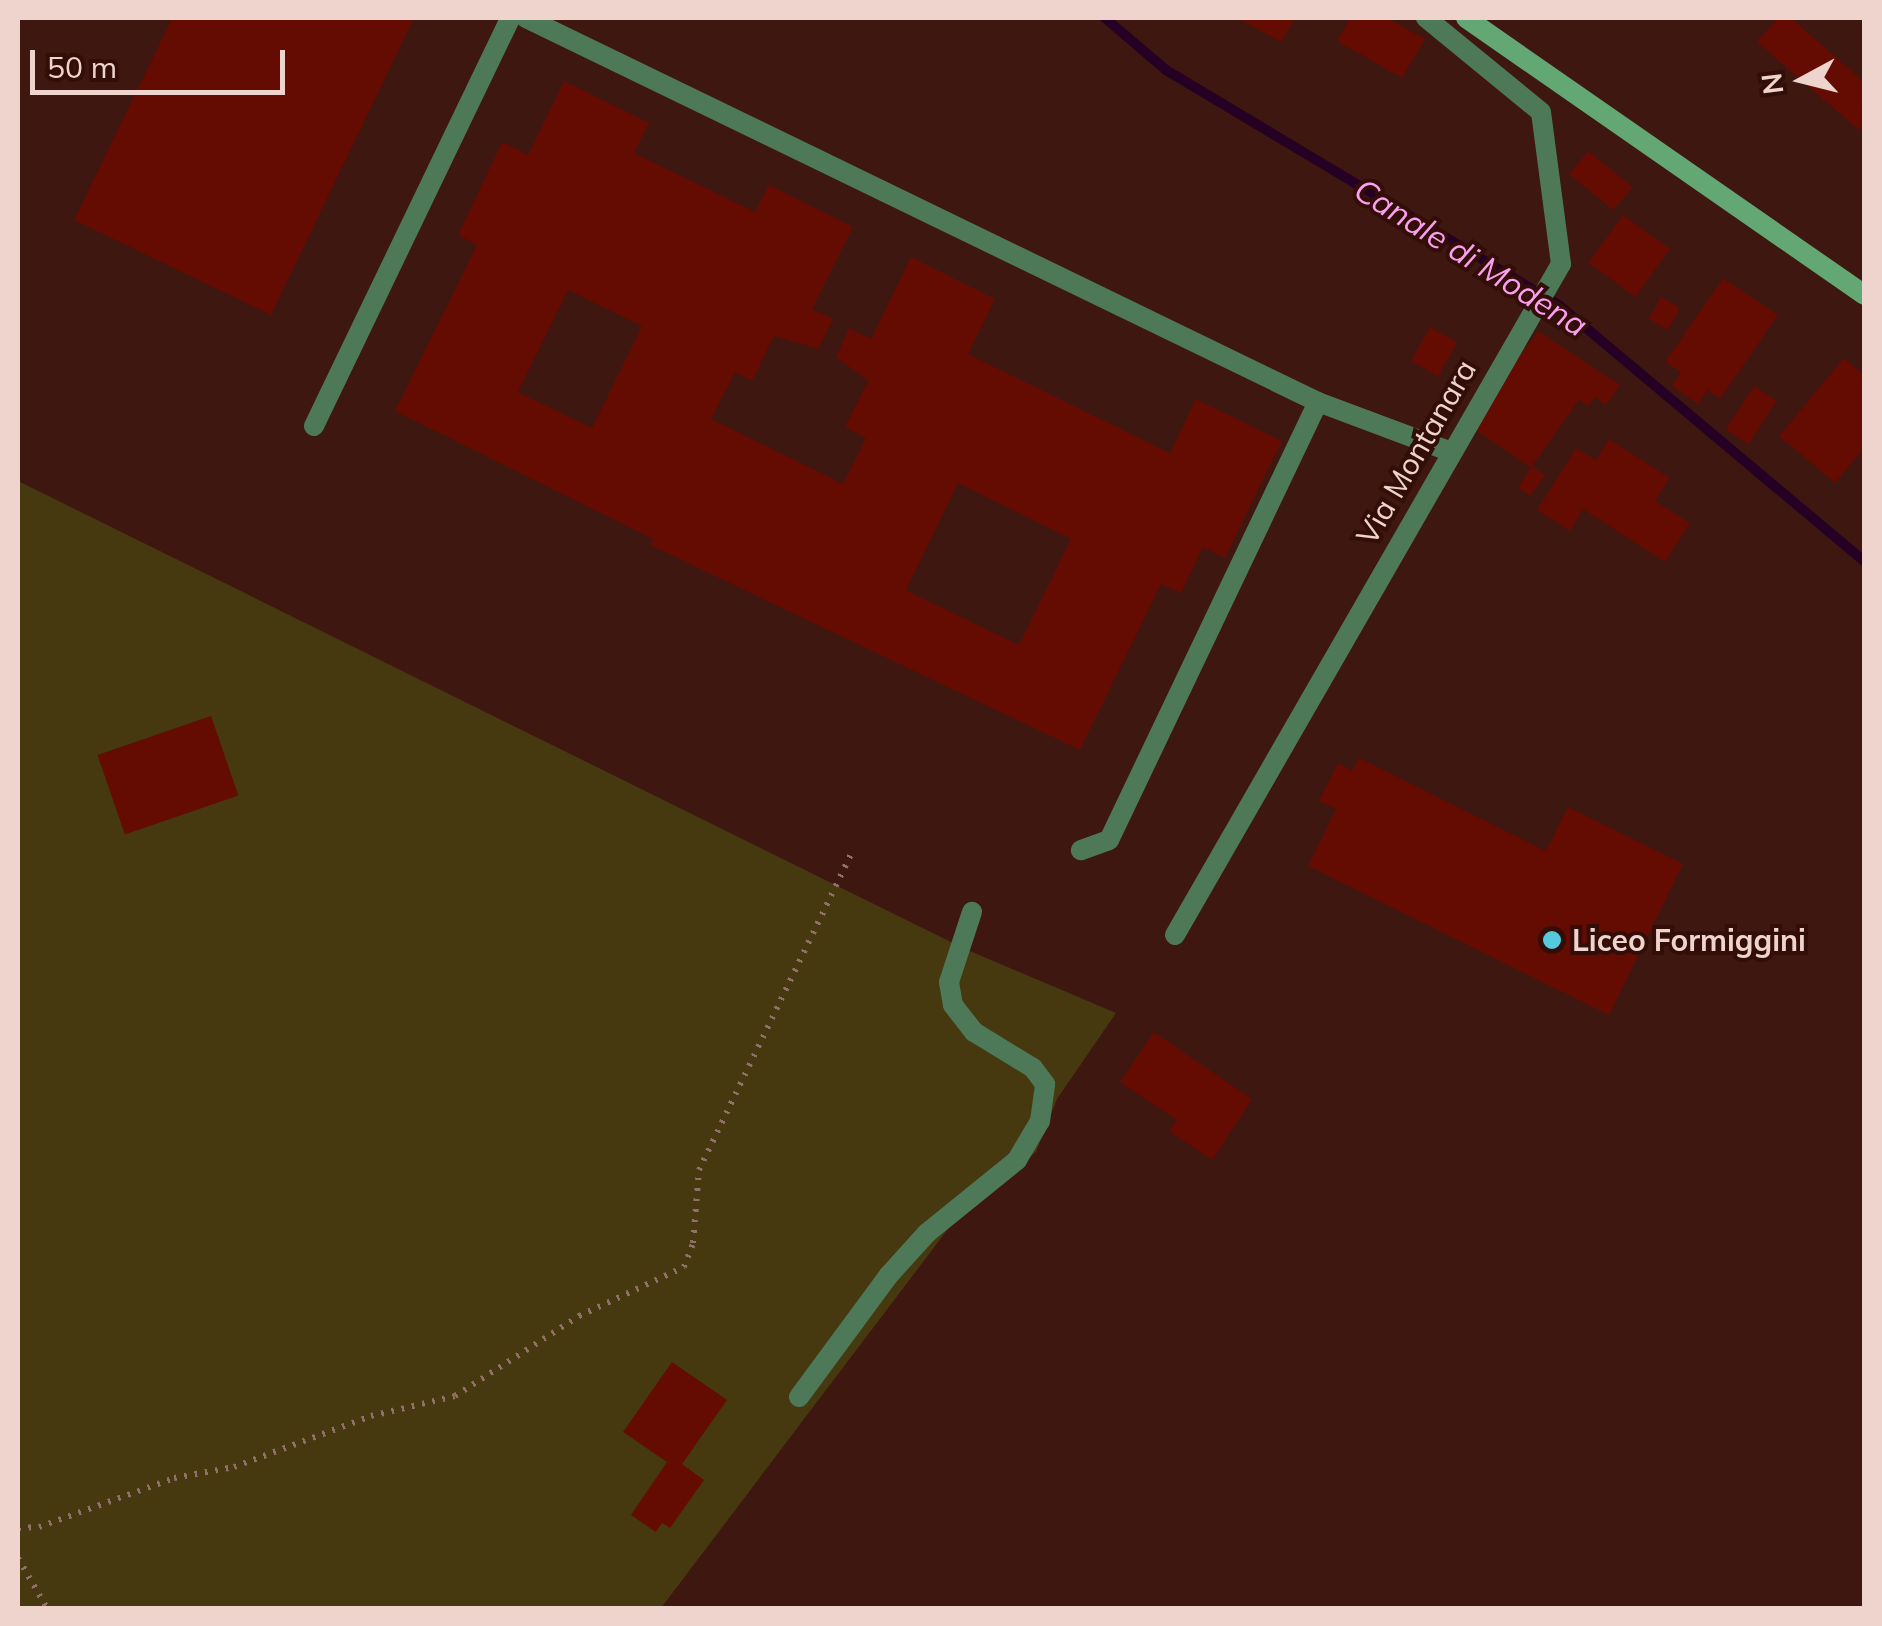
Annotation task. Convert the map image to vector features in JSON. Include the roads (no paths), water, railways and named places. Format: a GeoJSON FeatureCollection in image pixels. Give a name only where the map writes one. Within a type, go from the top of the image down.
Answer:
{"type":"FeatureCollection","features":[{"type":"Feature","properties":{"kind":"main road"},"geometry":{"type":"LineString","coordinates":[[1466,18],[1864,295]]}},
{"type":"Feature","properties":{"kind":"lane"},"geometry":{"type":"LineString","coordinates":[[314,426],[510,18]]}},
{"type":"Feature","properties":{"kind":"lane"},"geometry":{"type":"LineString","coordinates":[[526,18],[1318,402],[1449,451]]}},
{"type":"Feature","properties":{"kind":"lane","name":"Via Montanara"},"geometry":{"type":"LineString","coordinates":[[1176,936],[1449,451],[1561,264],[1542,112],[1426,18]]}},
{"type":"Feature","properties":{"kind":"lane"},"geometry":{"type":"LineString","coordinates":[[1082,850],[1109,840],[1318,402]]}},
{"type":"Feature","properties":{"kind":"lane"},"geometry":{"type":"LineString","coordinates":[[799,1398],[889,1275],[927,1232],[1017,1160],[1040,1121],[1046,1084],[1033,1068],[974,1032],[953,1004],[949,982],[972,912]]}},
{"type":"Feature","properties":{"kind":"waterway","name":"Canale di Modena"},"geometry":{"type":"LineString","coordinates":[[1105,18],[1166,70],[1560,306],[1864,561]]}},
{"type":"Feature","properties":{"kind":"place","name":"Liceo Formiggini"},"geometry":{"type":"Point","coordinates":[1552,940]}}]}
